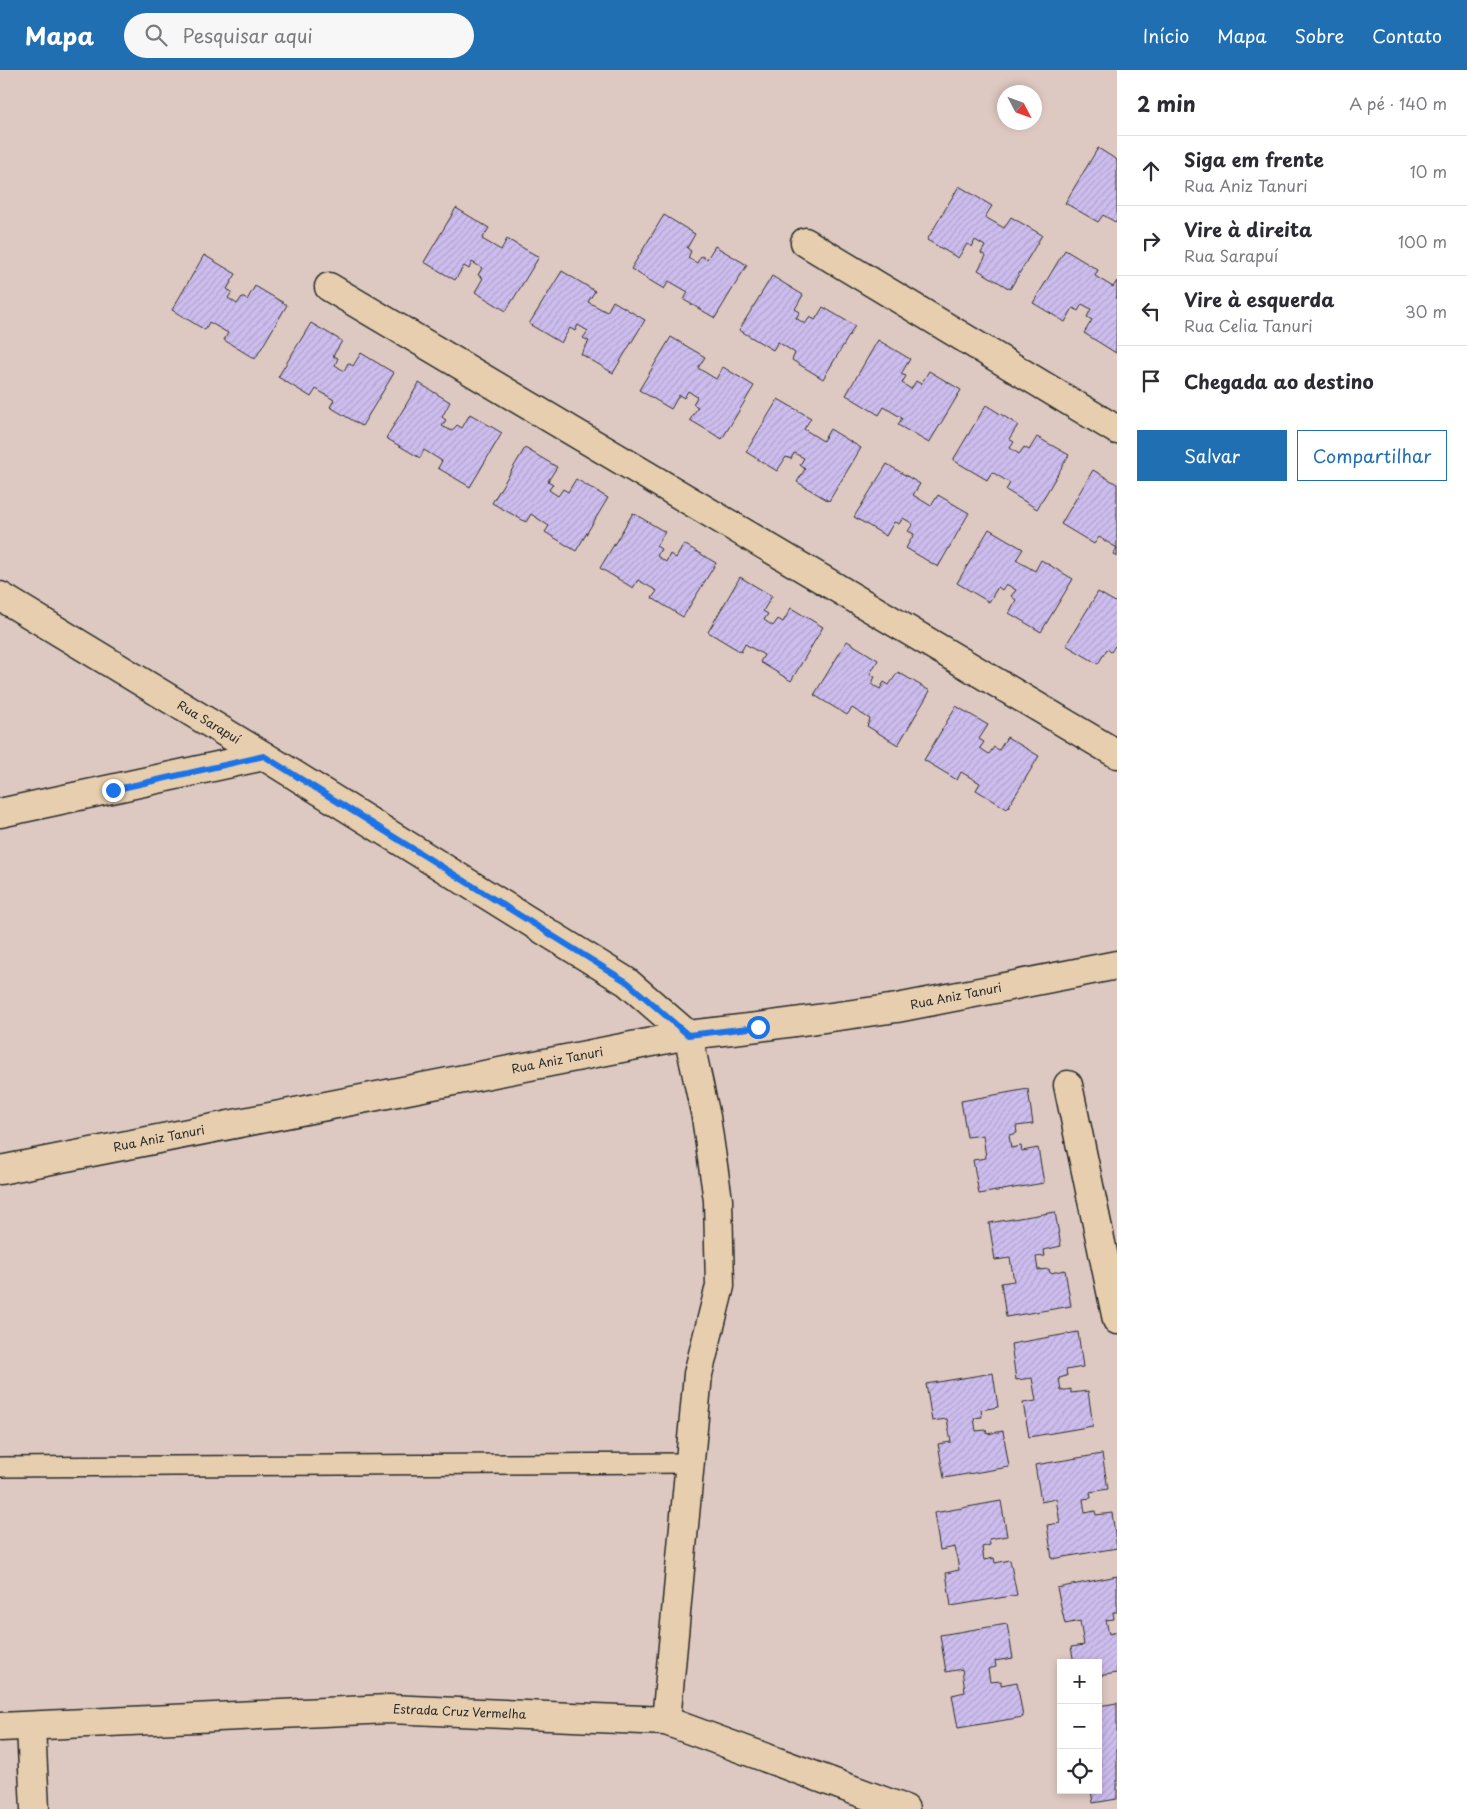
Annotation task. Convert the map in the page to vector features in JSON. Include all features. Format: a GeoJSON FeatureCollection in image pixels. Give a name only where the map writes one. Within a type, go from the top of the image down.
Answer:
{"type":"FeatureCollection","features":[{"type":"Feature","properties":{"kind":"street"},"geometry":{"type":"LineString","coordinates":[[806,242],[1117,430]]}},
{"type":"Feature","properties":{"kind":"street"},"geometry":{"type":"LineString","coordinates":[[329,287],[1117,754]]}},
{"type":"Feature","properties":{"kind":"street","name":"Rua Sarapuí"},"geometry":{"type":"LineString","coordinates":[[0,596],[264,756],[627,982],[688,1035]]}},
{"type":"Feature","properties":{"kind":"street"},"geometry":{"type":"LineString","coordinates":[[0,813],[264,756]]}},
{"type":"Feature","properties":{"kind":"street","name":"Rua Aniz Tanuri"},"geometry":{"type":"LineString","coordinates":[[0,1170],[688,1035],[897,1008],[1117,965]]}},
{"type":"Feature","properties":{"kind":"street"},"geometry":{"type":"LineString","coordinates":[[666,1721],[698,1374],[720,1286],[718,1200],[706,1117],[688,1035]]}},
{"type":"Feature","properties":{"kind":"street"},"geometry":{"type":"LineString","coordinates":[[1068,1085],[1117,1320]]}},
{"type":"Feature","properties":{"kind":"street","name":"Estrada Cruz Vermelha"},"geometry":{"type":"LineString","coordinates":[[0,1728],[389,1709],[666,1721],[905,1809]]}},
{"type":"Feature","properties":{"kind":"street"},"geometry":{"type":"LineString","coordinates":[[31,1727],[35,1809]]}},
{"type":"Feature","properties":{"kind":"lane"},"geometry":{"type":"LineString","coordinates":[[0,1467],[689,1463]]}},
{"type":"Feature","properties":{"kind":"building"},"geometry":{"type":"Polygon","coordinates":[[[1098,148],[1117,160],[1117,223],[1103,215],[1098,222],[1065,203],[1098,148]]]}},
{"type":"Feature","properties":{"kind":"building"},"geometry":{"type":"Polygon","coordinates":[[[959,186],[992,206],[985,217],[1004,228],[1011,217],[1042,235],[1010,289],[978,270],[986,256],[981,253],[985,246],[975,240],[972,247],[967,244],[958,258],[927,240],[959,186]]]}},
{"type":"Feature","properties":{"kind":"building"},"geometry":{"type":"Polygon","coordinates":[[[456,208],[489,228],[482,239],[501,250],[507,239],[539,257],[506,311],[475,292],[483,278],[478,275],[482,268],[472,262],[469,269],[464,266],[455,280],[424,262],[456,208]]]}},
{"type":"Feature","properties":{"kind":"building"},"geometry":{"type":"Polygon","coordinates":[[[664,215],[695,234],[687,248],[691,251],[688,258],[697,263],[701,256],[707,259],[715,246],[747,265],[715,318],[684,300],[688,292],[669,281],[664,289],[631,269],[664,215]]]}},
{"type":"Feature","properties":{"kind":"building"},"geometry":{"type":"Polygon","coordinates":[[[1065,250],[1098,270],[1095,276],[1113,287],[1117,281],[1116,353],[1084,333],[1092,320],[1087,317],[1091,309],[1082,304],[1078,311],[1073,308],[1065,322],[1033,303],[1065,250]]]}},
{"type":"Feature","properties":{"kind":"building"},"geometry":{"type":"Polygon","coordinates":[[[204,255],[236,274],[227,289],[232,292],[228,298],[237,304],[242,297],[247,300],[255,286],[287,305],[255,359],[224,340],[228,333],[209,322],[205,330],[172,310],[204,255]]]}},
{"type":"Feature","properties":{"kind":"building"},"geometry":{"type":"Polygon","coordinates":[[[562,271],[595,291],[588,302],[607,312],[613,301],[645,320],[613,373],[581,354],[589,341],[583,338],[588,331],[578,325],[575,331],[570,328],[561,343],[529,324],[562,271]]]}},
{"type":"Feature","properties":{"kind":"building"},"geometry":{"type":"Polygon","coordinates":[[[772,276],[803,295],[795,309],[800,312],[796,318],[805,324],[810,317],[815,320],[823,307],[855,326],[823,379],[792,360],[795,353],[778,342],[773,350],[739,330],[772,276]]]}},
{"type":"Feature","properties":{"kind":"building"},"geometry":{"type":"Polygon","coordinates":[[[311,323],[342,341],[333,356],[338,358],[335,365],[344,371],[348,363],[353,366],[361,353],[394,373],[362,426],[330,407],[334,400],[316,389],[311,397],[278,377],[311,323]]]}},
{"type":"Feature","properties":{"kind":"building"},"geometry":{"type":"Polygon","coordinates":[[[671,337],[705,357],[698,368],[716,379],[723,367],[754,386],[722,439],[690,420],[698,407],[693,404],[697,397],[688,391],[684,398],[679,395],[671,409],[639,390],[671,337]]]}},
{"type":"Feature","properties":{"kind":"building"},"geometry":{"type":"Polygon","coordinates":[[[878,340],[910,359],[901,374],[906,376],[902,383],[911,389],[916,381],[921,384],[929,371],[961,390],[929,443],[898,425],[902,418],[884,407],[879,415],[846,395],[878,340]]]}},
{"type":"Feature","properties":{"kind":"building"},"geometry":{"type":"Polygon","coordinates":[[[419,383],[450,402],[442,417],[446,420],[442,426],[452,431],[457,425],[462,428],[470,414],[502,433],[470,487],[438,468],[442,461],[424,450],[420,458],[386,438],[419,383]]]}},
{"type":"Feature","properties":{"kind":"building"},"geometry":{"type":"Polygon","coordinates":[[[778,399],[811,418],[804,429],[823,441],[830,429],[861,448],[829,501],[797,482],[805,469],[800,465],[804,458],[794,453],[791,459],[786,457],[777,471],[746,452],[778,399]]]}},
{"type":"Feature","properties":{"kind":"building"},"geometry":{"type":"Polygon","coordinates":[[[986,405],[1018,425],[1009,439],[1014,442],[1010,448],[1019,454],[1024,447],[1029,450],[1037,437],[1069,455],[1037,509],[1006,490],[1010,483],[992,472],[987,480],[953,460],[986,405]]]}},
{"type":"Feature","properties":{"kind":"building"},"geometry":{"type":"Polygon","coordinates":[[[525,448],[557,467],[548,481],[553,484],[549,490],[558,496],[563,489],[568,492],[576,479],[608,498],[576,551],[545,532],[549,526],[531,514],[526,522],[492,503],[525,448]]]}},
{"type":"Feature","properties":{"kind":"building"},"geometry":{"type":"Polygon","coordinates":[[[887,464],[920,484],[913,495],[931,506],[938,495],[969,513],[938,567],[906,548],[914,534],[908,531],[913,524],[903,518],[899,524],[894,522],[886,536],[854,517],[887,464]]]}},
{"type":"Feature","properties":{"kind":"building"},"geometry":{"type":"Polygon","coordinates":[[[1093,470],[1117,484],[1117,548],[1099,537],[1094,544],[1061,524],[1093,470]]]}},
{"type":"Feature","properties":{"kind":"building"},"geometry":{"type":"Polygon","coordinates":[[[633,513],[665,532],[656,546],[661,549],[657,556],[666,562],[670,554],[676,558],[684,544],[716,563],[683,617],[652,598],[657,591],[638,580],[633,588],[600,568],[633,513]]]}},
{"type":"Feature","properties":{"kind":"building"},"geometry":{"type":"Polygon","coordinates":[[[989,529],[1023,549],[1016,560],[1035,571],[1041,560],[1073,579],[1041,632],[1009,613],[1016,600],[1011,596],[1016,590],[1006,584],[1002,590],[998,587],[989,602],[957,583],[989,529]]]}},
{"type":"Feature","properties":{"kind":"building"},"geometry":{"type":"Polygon","coordinates":[[[1117,548],[1117,557],[1113,554],[1117,548]]]}},
{"type":"Feature","properties":{"kind":"building"},"geometry":{"type":"Polygon","coordinates":[[[740,577],[772,596],[763,611],[768,614],[764,620],[773,626],[778,619],[783,622],[791,608],[823,627],[791,681],[760,662],[764,655],[745,644],[741,652],[708,632],[740,577]]]}},
{"type":"Feature","properties":{"kind":"building"},"geometry":{"type":"Polygon","coordinates":[[[1098,592],[1117,603],[1117,647],[1115,646],[1111,652],[1107,649],[1098,664],[1066,645],[1098,592]]]}},
{"type":"Feature","properties":{"kind":"building"},"geometry":{"type":"Polygon","coordinates":[[[847,641],[878,660],[870,674],[875,677],[871,684],[880,689],[884,682],[889,685],[898,672],[930,691],[898,745],[867,726],[870,719],[852,708],[847,715],[814,695],[847,641]]]}},
{"type":"Feature","properties":{"kind":"building"},"geometry":{"type":"Polygon","coordinates":[[[956,706],[988,725],[979,739],[984,742],[980,748],[989,754],[994,747],[999,750],[1007,737],[1039,756],[1007,809],[976,790],[980,783],[961,772],[957,780],[924,760],[956,706]]]}},
{"type":"Feature","properties":{"kind":"building"},"geometry":{"type":"Polygon","coordinates":[[[1028,1089],[1033,1124],[1016,1126],[1017,1133],[1009,1135],[1011,1148],[1021,1146],[1022,1151],[1038,1148],[1044,1183],[979,1194],[973,1160],[986,1158],[983,1135],[967,1137],[961,1101],[1028,1089]]]}},
{"type":"Feature","properties":{"kind":"building"},"geometry":{"type":"Polygon","coordinates":[[[1055,1212],[1061,1246],[1044,1250],[1045,1256],[1036,1257],[1038,1270],[1049,1269],[1050,1273],[1065,1270],[1071,1306],[1006,1317],[1001,1283],[1014,1281],[1010,1258],[995,1260],[989,1223],[1055,1212]]]}},
{"type":"Feature","properties":{"kind":"building"},"geometry":{"type":"Polygon","coordinates":[[[1078,1332],[1083,1367],[1066,1370],[1067,1376],[1059,1378],[1061,1391],[1071,1389],[1071,1393],[1088,1391],[1093,1426],[1029,1437],[1023,1403],[1036,1401],[1032,1378],[1016,1380],[1011,1344],[1078,1332]]]}},
{"type":"Feature","properties":{"kind":"building"},"geometry":{"type":"Polygon","coordinates":[[[993,1373],[998,1407],[981,1410],[982,1417],[974,1418],[976,1431],[986,1430],[987,1434],[1003,1431],[1009,1467],[944,1478],[938,1444],[951,1442],[947,1419],[932,1421],[926,1384],[993,1373]]]}},
{"type":"Feature","properties":{"kind":"building"},"geometry":{"type":"Polygon","coordinates":[[[1102,1454],[1108,1489],[1090,1492],[1091,1498],[1083,1499],[1085,1513],[1095,1511],[1096,1515],[1112,1513],[1117,1548],[1052,1559],[1047,1525],[1060,1523],[1056,1499],[1041,1502],[1035,1465],[1102,1454]]]}},
{"type":"Feature","properties":{"kind":"building"},"geometry":{"type":"Polygon","coordinates":[[[1001,1501],[1007,1536],[989,1539],[990,1545],[982,1547],[984,1560],[994,1558],[995,1563],[1010,1560],[1017,1595],[951,1606],[946,1573],[959,1570],[955,1547],[940,1550],[934,1513],[1001,1501]]]}},
{"type":"Feature","properties":{"kind":"building"},"geometry":{"type":"Polygon","coordinates":[[[1117,1576],[1117,1612],[1113,1612],[1114,1619],[1106,1620],[1109,1634],[1117,1632],[1117,1673],[1102,1675],[1102,1659],[1073,1659],[1071,1647],[1084,1645],[1080,1621],[1065,1624],[1057,1588],[1117,1576]]]}},
{"type":"Feature","properties":{"kind":"building"},"geometry":{"type":"Polygon","coordinates":[[[1007,1624],[1013,1658],[995,1661],[996,1667],[988,1669],[990,1682],[1001,1681],[1001,1685],[1017,1682],[1023,1717],[958,1728],[952,1695],[965,1692],[962,1669],[946,1672],[940,1635],[1007,1624]]]}},
{"type":"Feature","properties":{"kind":"building"},"geometry":{"type":"Polygon","coordinates":[[[1117,1703],[1117,1799],[1093,1803],[1092,1794],[1102,1794],[1102,1705],[1117,1703]]]}},
{"type":"Feature","properties":{"kind":"route"},"geometry":{"type":"LineString","coordinates":[[113,790],[264,756],[627,982],[688,1035],[758,1027]]}}]}
